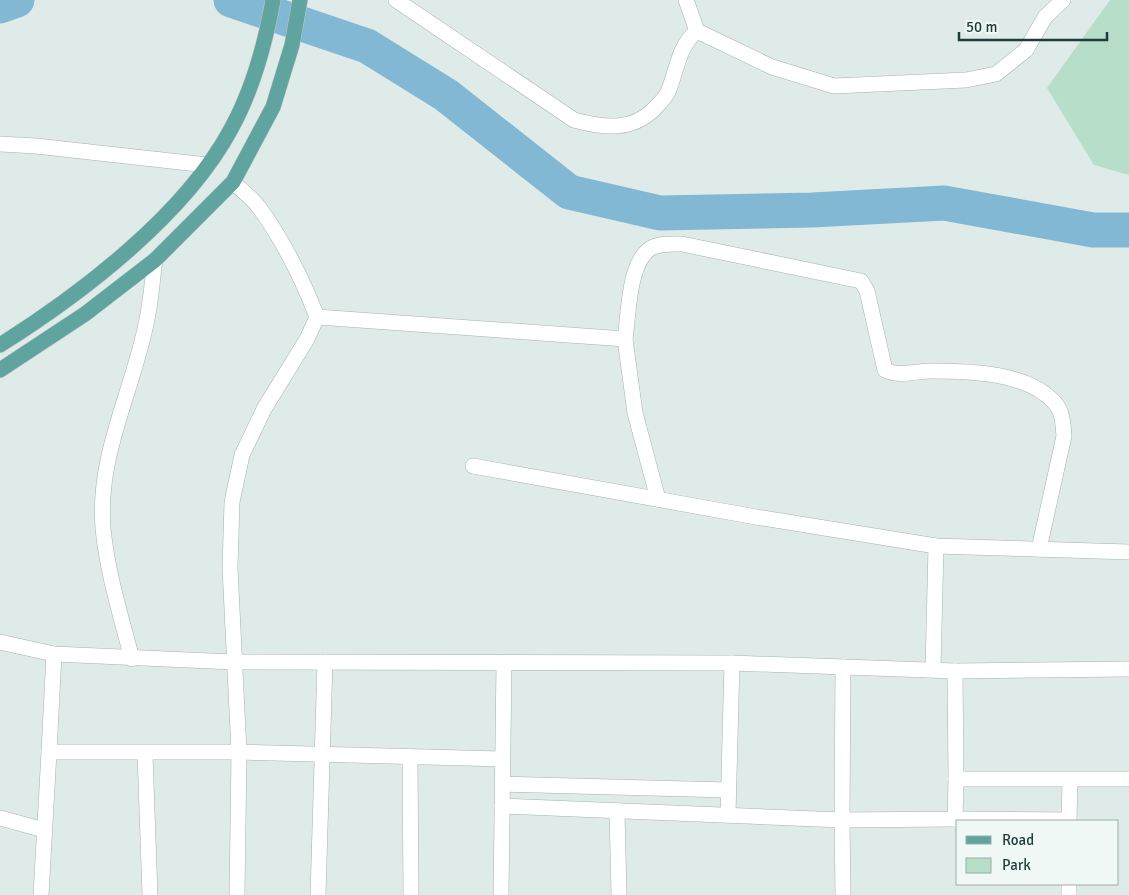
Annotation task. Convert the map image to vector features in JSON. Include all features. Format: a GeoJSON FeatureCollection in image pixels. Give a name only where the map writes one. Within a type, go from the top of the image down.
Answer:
{"type":"FeatureCollection","features":[{"type":"Feature","properties":{"kind":"main road"},"geometry":{"type":"LineString","coordinates":[[0,345],[72,294],[137,243],[166,216],[207,165],[230,131],[243,104],[266,41],[273,0]]}},
{"type":"Feature","properties":{"kind":"main road"},"geometry":{"type":"LineString","coordinates":[[0,370],[85,314],[154,260],[232,182],[272,107],[292,45],[300,0]]}},
{"type":"Feature","properties":{"kind":"street"},"geometry":{"type":"LineString","coordinates":[[396,0],[574,120],[598,127],[624,126],[646,118],[667,94],[687,39],[697,31]]}},
{"type":"Feature","properties":{"kind":"street"},"geometry":{"type":"LineString","coordinates":[[686,0],[697,31],[772,68],[834,86],[966,80],[996,74],[1026,50],[1045,17],[1063,0]]}},
{"type":"Feature","properties":{"kind":"street"},"geometry":{"type":"LineString","coordinates":[[0,144],[36,146],[207,165]]}},
{"type":"Feature","properties":{"kind":"street"},"geometry":{"type":"LineString","coordinates":[[232,182],[257,205],[280,240],[303,281],[316,317],[308,339],[264,409],[242,455],[232,502],[230,568],[233,662],[239,752],[237,895]]}},
{"type":"Feature","properties":{"kind":"street"},"geometry":{"type":"LineString","coordinates":[[658,500],[635,413],[625,339],[634,270],[651,248],[667,244],[682,244],[861,281],[867,292],[885,370],[891,373],[930,371],[990,374],[1014,380],[1039,390],[1056,404],[1062,418],[1064,436],[1039,549]]}},
{"type":"Feature","properties":{"kind":"street"},"geometry":{"type":"LineString","coordinates":[[132,659],[108,562],[103,527],[104,495],[111,443],[146,324],[154,260]]}},
{"type":"Feature","properties":{"kind":"street"},"geometry":{"type":"LineString","coordinates":[[316,317],[625,339]]}},
{"type":"Feature","properties":{"kind":"street"},"geometry":{"type":"LineString","coordinates":[[473,466],[658,500],[936,546],[1129,552]]}},
{"type":"Feature","properties":{"kind":"street"},"geometry":{"type":"LineString","coordinates":[[933,669],[936,546]]}},
{"type":"Feature","properties":{"kind":"street"},"geometry":{"type":"LineString","coordinates":[[0,642],[54,654],[132,659],[233,662],[732,663],[955,671],[1129,669]]}},
{"type":"Feature","properties":{"kind":"street"},"geometry":{"type":"LineString","coordinates":[[41,895],[54,654]]}},
{"type":"Feature","properties":{"kind":"street"},"geometry":{"type":"LineString","coordinates":[[318,895],[326,662]]}},
{"type":"Feature","properties":{"kind":"street"},"geometry":{"type":"LineString","coordinates":[[501,895],[504,663]]}},
{"type":"Feature","properties":{"kind":"street"},"geometry":{"type":"LineString","coordinates":[[728,815],[727,790],[732,663]]}},
{"type":"Feature","properties":{"kind":"street"},"geometry":{"type":"LineString","coordinates":[[843,667],[843,895]]}},
{"type":"Feature","properties":{"kind":"street"},"geometry":{"type":"LineString","coordinates":[[955,671],[955,819]]}},
{"type":"Feature","properties":{"kind":"street"},"geometry":{"type":"LineString","coordinates":[[49,752],[145,754],[239,752],[502,759]]}},
{"type":"Feature","properties":{"kind":"street"},"geometry":{"type":"LineString","coordinates":[[145,754],[150,895]]}},
{"type":"Feature","properties":{"kind":"street"},"geometry":{"type":"LineString","coordinates":[[410,757],[411,895]]}},
{"type":"Feature","properties":{"kind":"street"},"geometry":{"type":"LineString","coordinates":[[956,779],[1129,779]]}},
{"type":"Feature","properties":{"kind":"street"},"geometry":{"type":"LineString","coordinates":[[1069,820],[1070,780]]}},
{"type":"Feature","properties":{"kind":"street"},"geometry":{"type":"LineString","coordinates":[[503,784],[727,790]]}},
{"type":"Feature","properties":{"kind":"street"},"geometry":{"type":"LineString","coordinates":[[502,806],[842,820],[1012,820]]}},
{"type":"Feature","properties":{"kind":"street"},"geometry":{"type":"LineString","coordinates":[[617,811],[619,895]]}},
{"type":"Feature","properties":{"kind":"street"},"geometry":{"type":"LineString","coordinates":[[0,818],[44,830]]}},
{"type":"Feature","properties":{"kind":"green space"},"geometry":{"type":"Polygon","coordinates":[[[1110,0],[1129,0],[1129,175],[1094,165],[1047,88],[1110,0]]]}},
{"type":"Feature","properties":{"kind":"waterway"},"geometry":{"type":"LineString","coordinates":[[0,6],[17,0]]}},
{"type":"Feature","properties":{"kind":"waterway"},"geometry":{"type":"LineString","coordinates":[[231,0],[367,46],[446,95],[569,192],[660,213],[812,210],[944,203],[1093,230],[1129,230]]}}]}
